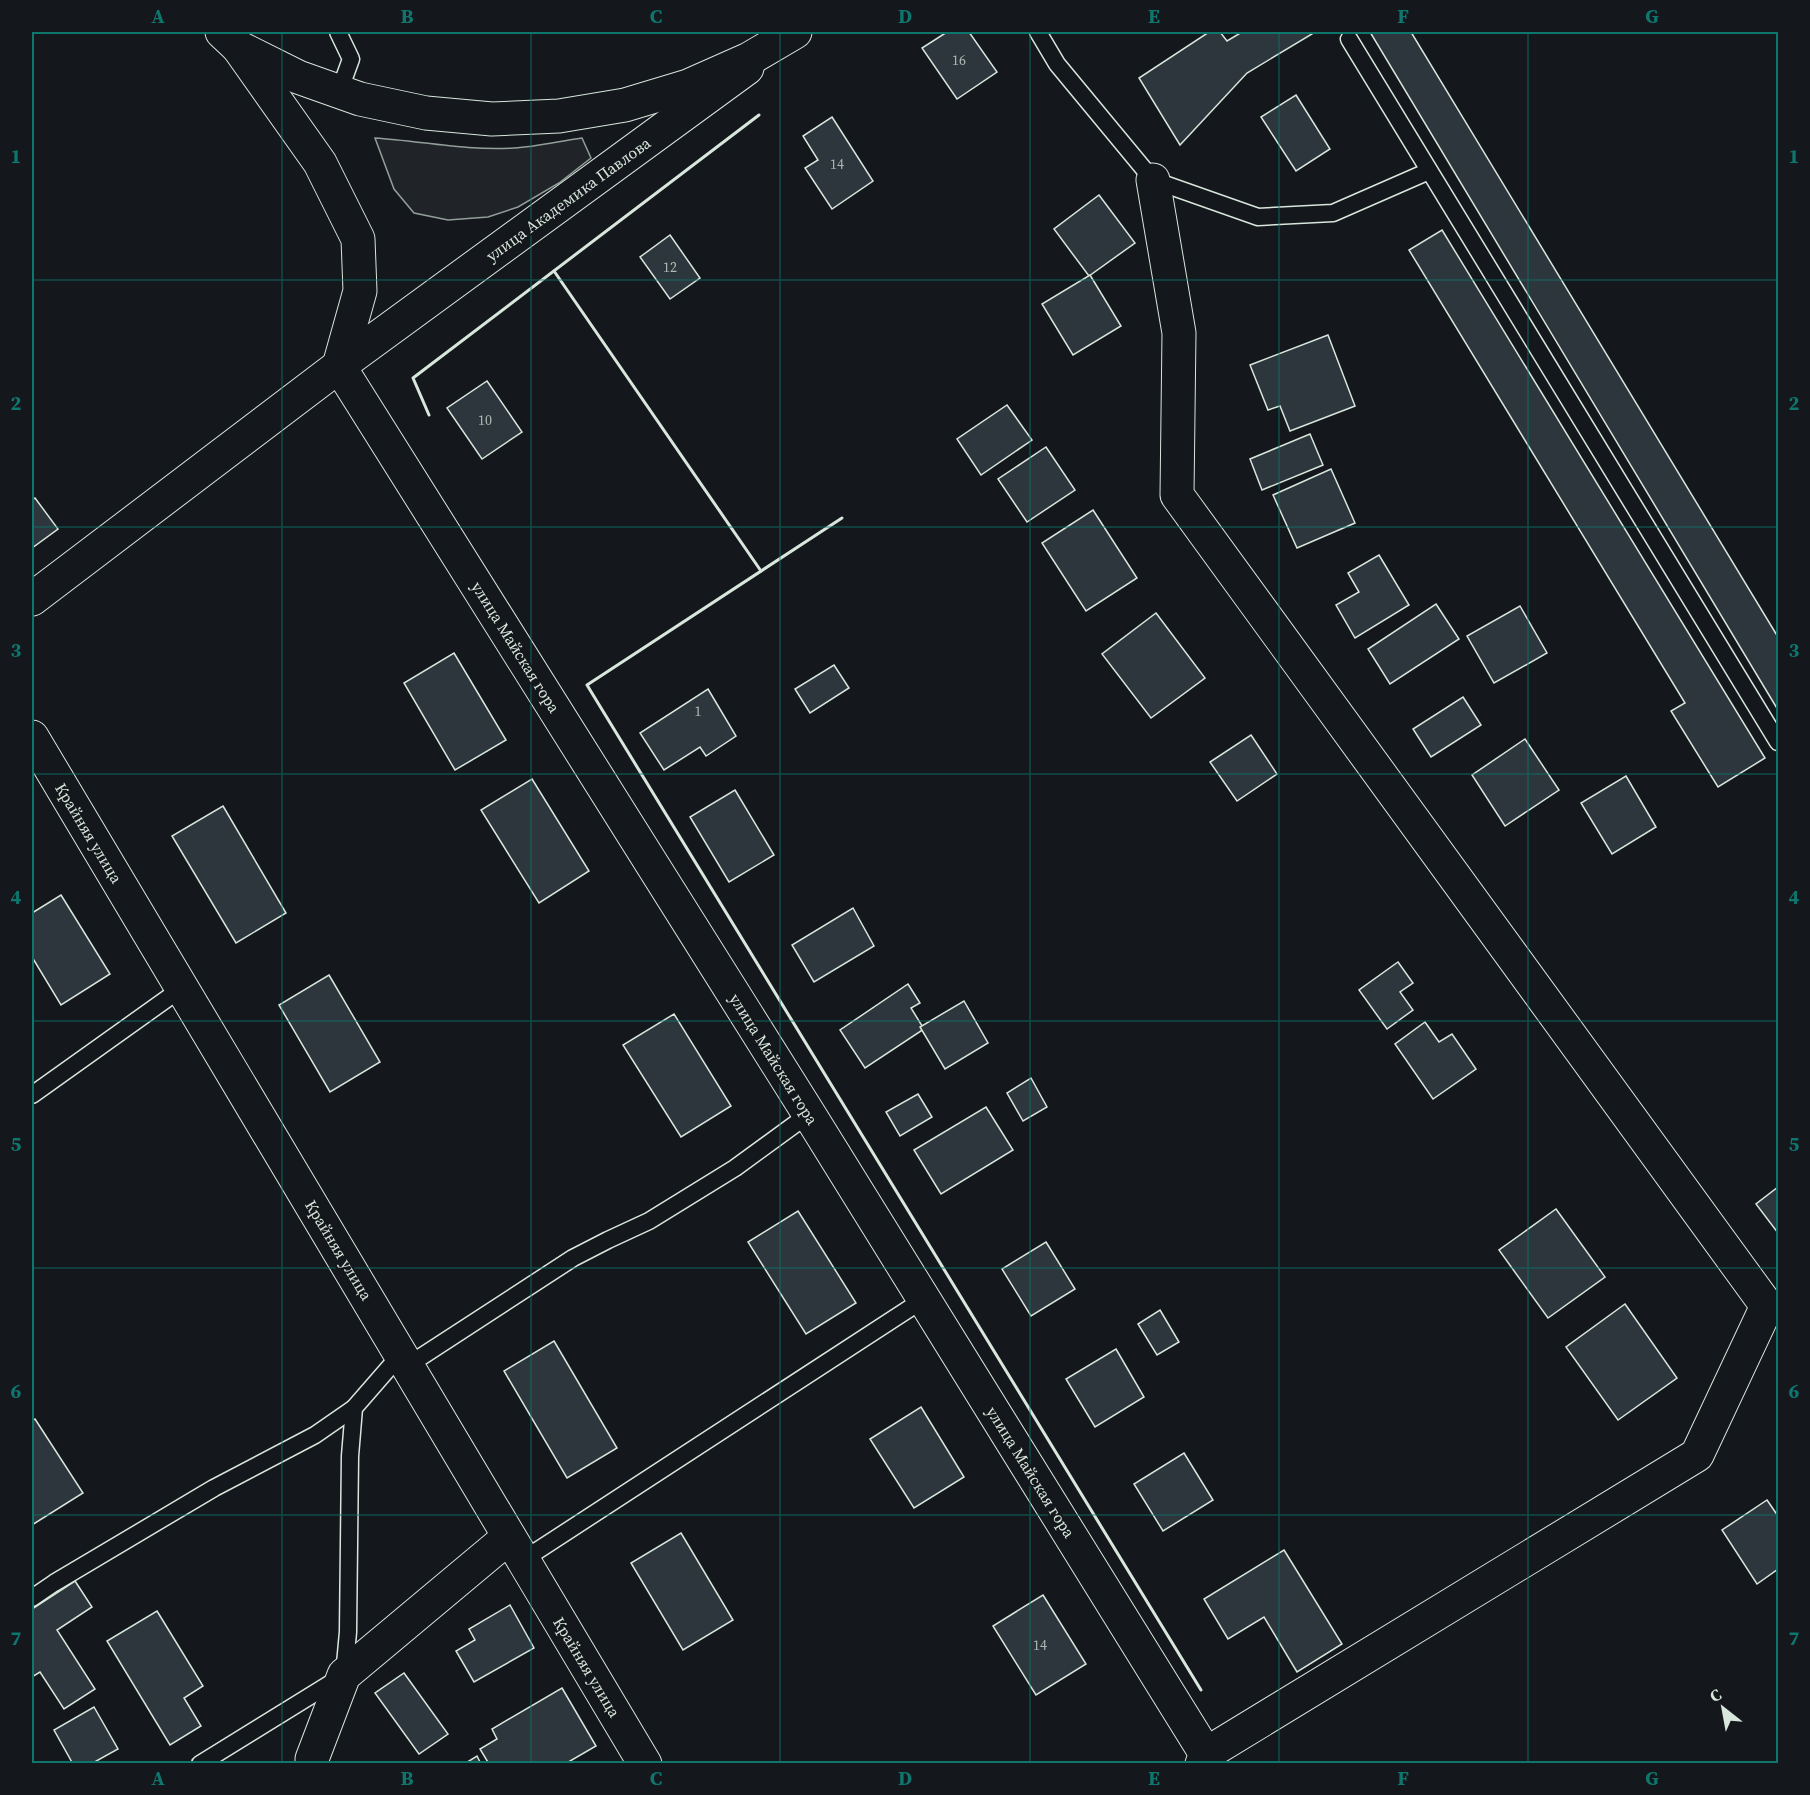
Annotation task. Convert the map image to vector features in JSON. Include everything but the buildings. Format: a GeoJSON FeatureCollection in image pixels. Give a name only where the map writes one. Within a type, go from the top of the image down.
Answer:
{"type":"FeatureCollection","features":[{"type":"Feature","properties":{"kind":"street"},"geometry":{"type":"LineString","coordinates":[[230,39],[298,77],[360,99],[426,113],[492,119],[559,116],[624,105],[688,86],[749,59],[796,32]]}},
{"type":"Feature","properties":{"kind":"street","name":"улица Академика Павлова"},"geometry":{"type":"LineString","coordinates":[[32,599],[339,366],[796,32]]}},
{"type":"Feature","properties":{"kind":"street"},"geometry":{"type":"LineString","coordinates":[[230,39],[320,163],[358,239],[360,291],[339,366]]}},
{"type":"Feature","properties":{"kind":"street"},"geometry":{"type":"LineString","coordinates":[[1154,180],[1179,333],[1177,495],[1767,1306],[1697,1455],[1204,1759]]}},
{"type":"Feature","properties":{"kind":"street","name":"улица Майская гора"},"geometry":{"type":"LineString","coordinates":[[339,366],[924,1299],[1204,1759]]}},
{"type":"Feature","properties":{"kind":"street","name":"Крайняя улица"},"geometry":{"type":"LineString","coordinates":[[32,737],[645,1764]]}},
{"type":"Feature","properties":{"kind":"street"},"geometry":{"type":"LineString","coordinates":[[312,1764],[344,1675],[516,1549]]}},
{"type":"Feature","properties":{"kind":"lane"},"geometry":{"type":"LineString","coordinates":[[338,32],[351,59],[339,92]]}},
{"type":"Feature","properties":{"kind":"lane"},"geometry":{"type":"LineString","coordinates":[[1038,32],[1057,64],[1154,180],[1258,217],[1333,213],[1429,171]]}},
{"type":"Feature","properties":{"kind":"lane"},"geometry":{"type":"LineString","coordinates":[[1349,39],[1779,742]]}},
{"type":"Feature","properties":{"kind":"lane"},"geometry":{"type":"LineString","coordinates":[[32,1095],[182,988]]}},
{"type":"Feature","properties":{"kind":"lane"},"geometry":{"type":"LineString","coordinates":[[32,1598],[214,1488],[315,1436],[354,1408],[404,1360],[573,1258],[649,1221],[735,1168],[809,1114]]}},
{"type":"Feature","properties":{"kind":"lane"},"geometry":{"type":"LineString","coordinates":[[516,1549],[924,1299]]}},
{"type":"Feature","properties":{"kind":"lane"},"geometry":{"type":"LineString","coordinates":[[200,1764],[344,1675],[348,1632],[350,1456],[354,1408]]}},
{"type":"Feature","properties":{"kind":"shaded area"},"geometry":{"type":"Polygon","coordinates":[[[375,138],[496,149],[582,138],[591,158],[559,183],[518,207],[488,217],[448,220],[414,213],[394,189],[375,138]]]}},
{"type":"Feature","properties":{"kind":"wall"},"geometry":{"type":"LineString","coordinates":[[429,415],[413,378],[759,115]]}},
{"type":"Feature","properties":{"kind":"wall"},"geometry":{"type":"LineString","coordinates":[[554,271],[761,571]]}},
{"type":"Feature","properties":{"kind":"wall"},"geometry":{"type":"LineString","coordinates":[[842,518],[587,685],[1201,1690]]}}]}
